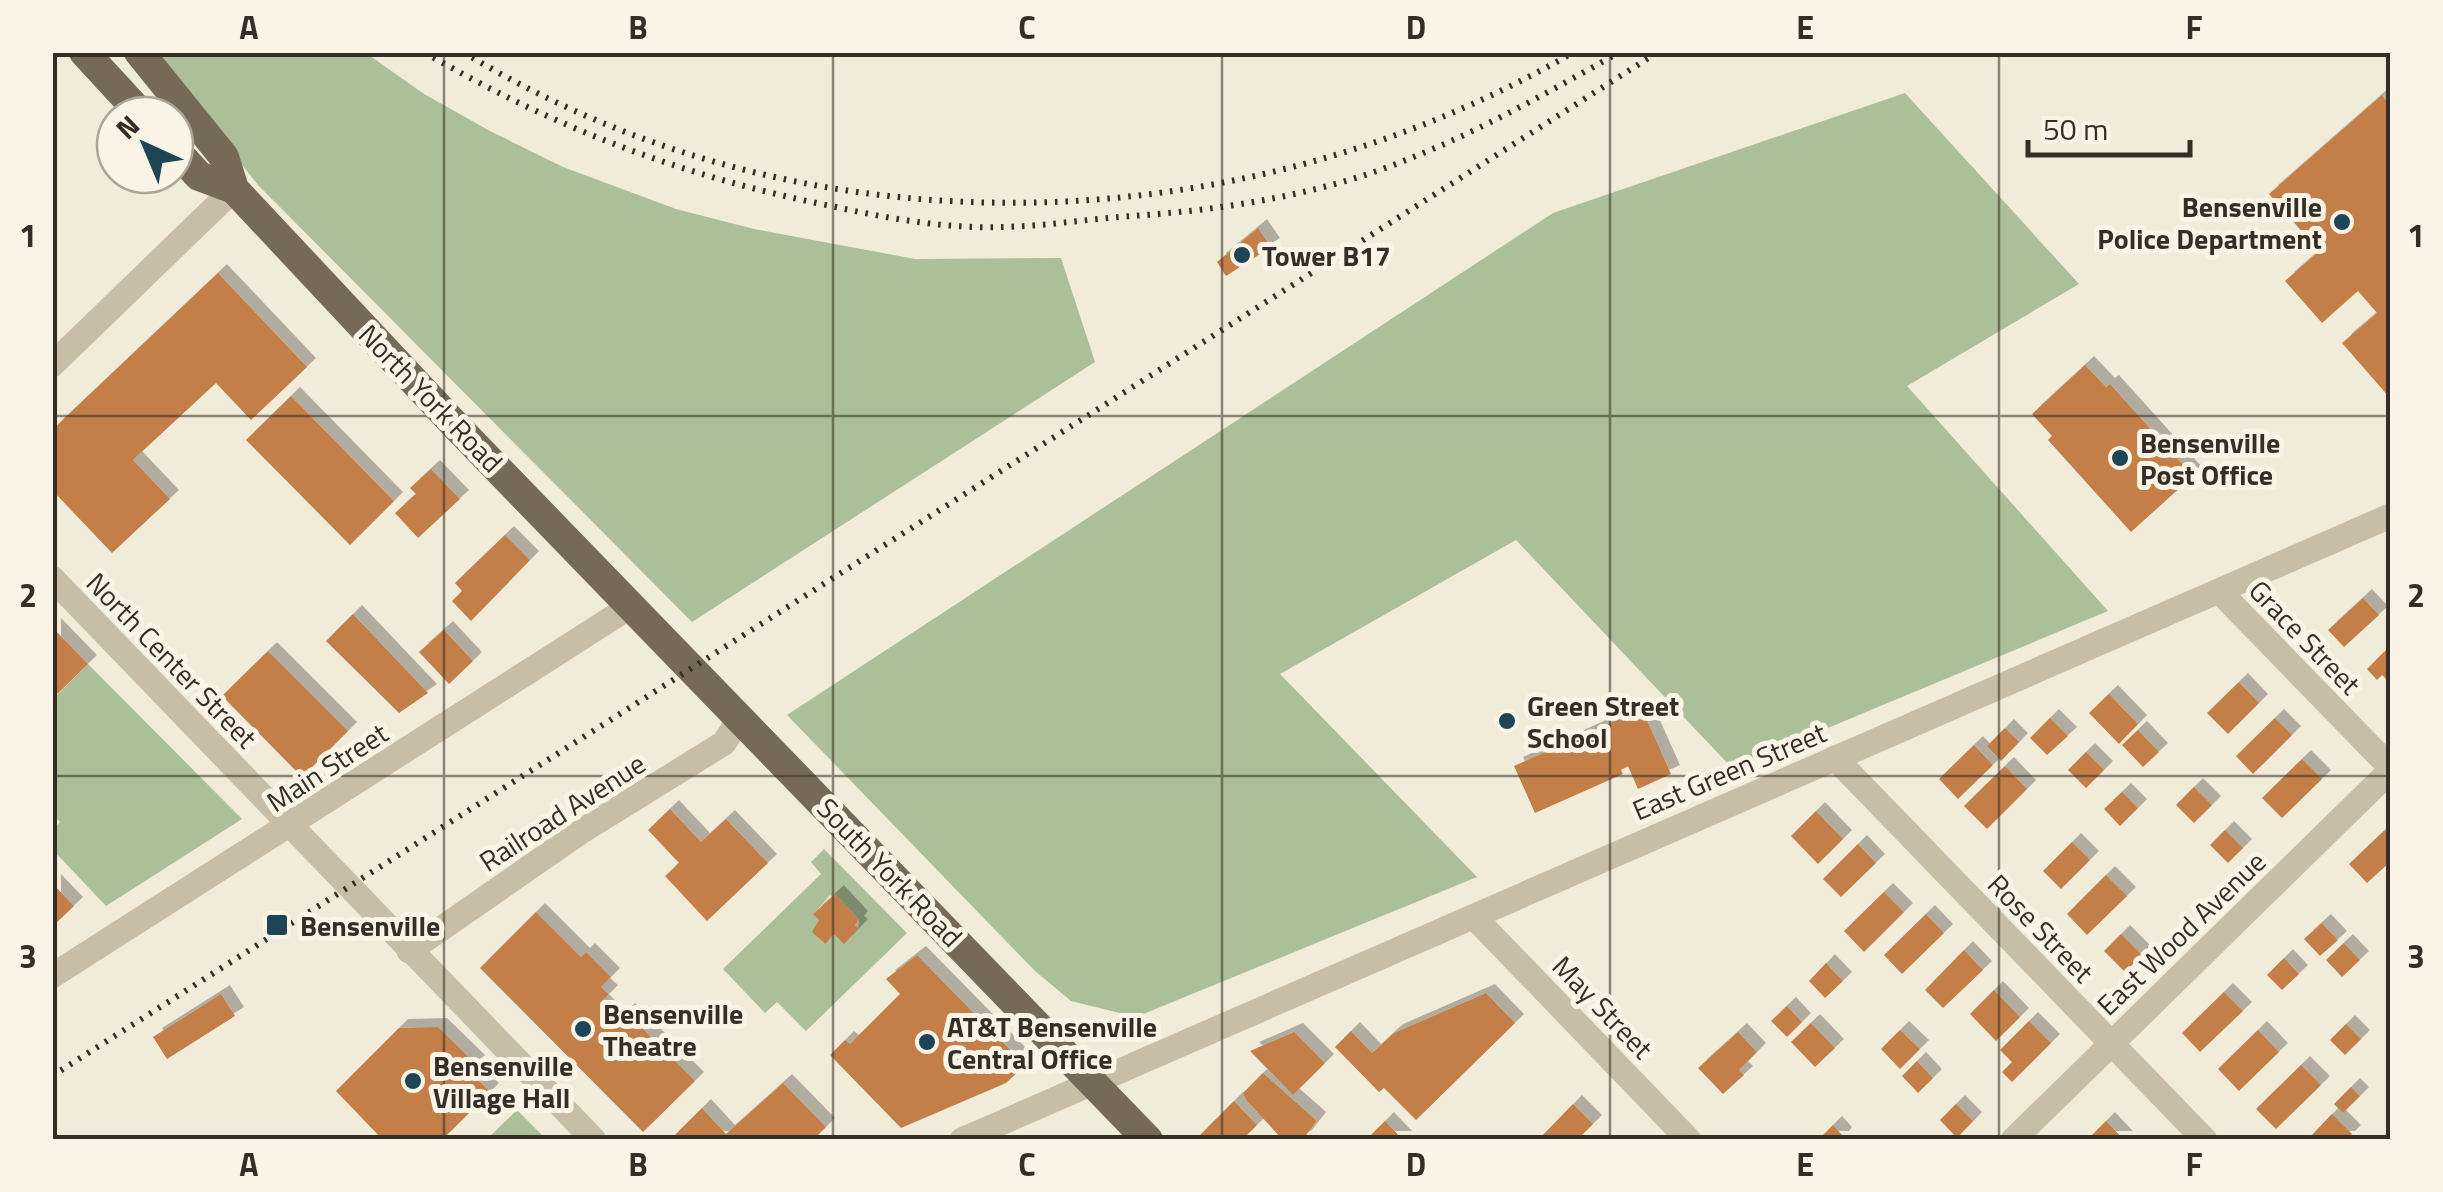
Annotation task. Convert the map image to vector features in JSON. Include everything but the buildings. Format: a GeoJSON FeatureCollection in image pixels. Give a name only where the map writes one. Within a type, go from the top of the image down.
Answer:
{"type":"FeatureCollection","features":[{"type":"Feature","properties":{"kind":"main road"},"geometry":{"type":"LineString","coordinates":[[84,52],[124,95]]}},
{"type":"Feature","properties":{"kind":"main road","name":"North York Road"},"geometry":{"type":"LineString","coordinates":[[139,52],[224,157],[234,189]]}},
{"type":"Feature","properties":{"kind":"main road","name":"North York Road"},"geometry":{"type":"LineString","coordinates":[[195,172],[234,189],[631,606]]}},
{"type":"Feature","properties":{"kind":"main road","name":"South York Road"},"geometry":{"type":"LineString","coordinates":[[631,606],[1148,1140]]}},
{"type":"Feature","properties":{"kind":"street"},"geometry":{"type":"LineString","coordinates":[[52,366],[234,189]]}},
{"type":"Feature","properties":{"kind":"street","name":"East Green Street"},"geometry":{"type":"LineString","coordinates":[[962,1140],[2390,516]]}},
{"type":"Feature","properties":{"kind":"street","name":"North Center Street"},"geometry":{"type":"LineString","coordinates":[[52,578],[594,1140]]}},
{"type":"Feature","properties":{"kind":"street","name":"Grace Street"},"geometry":{"type":"LineString","coordinates":[[2219,592],[2390,769]]}},
{"type":"Feature","properties":{"kind":"street","name":"Main Street"},"geometry":{"type":"LineString","coordinates":[[52,976],[631,606]]}},
{"type":"Feature","properties":{"kind":"street","name":"Railroad Avenue"},"geometry":{"type":"LineString","coordinates":[[409,951],[586,830],[724,743],[740,718]]}},
{"type":"Feature","properties":{"kind":"street","name":"Rose Street"},"geometry":{"type":"LineString","coordinates":[[1836,758],[2205,1140]]}},
{"type":"Feature","properties":{"kind":"street","name":"East Wood Avenue"},"geometry":{"type":"LineString","coordinates":[[2013,1140],[2390,769]]}},
{"type":"Feature","properties":{"kind":"street","name":"May Street"},"geometry":{"type":"LineString","coordinates":[[1474,917],[1689,1140]]}},
{"type":"Feature","properties":{"kind":"green space"},"geometry":{"type":"Polygon","coordinates":[[[155,53],[366,53],[424,94],[490,131],[563,167],[676,209],[754,229],[915,259],[1061,258],[1095,362],[692,622],[258,185],[195,104],[195,95],[188,95],[155,53]]]}},
{"type":"Feature","properties":{"kind":"green space"},"geometry":{"type":"Polygon","coordinates":[[[1905,93],[2079,284],[1907,386],[2108,611],[1732,768],[1516,540],[1280,674],[1477,877],[1136,1017],[1071,1001],[1035,971],[787,715],[1553,213],[1905,93]]]}},
{"type":"Feature","properties":{"kind":"green space"},"geometry":{"type":"Polygon","coordinates":[[[88,664],[242,819],[106,906],[53,850],[53,830],[60,822],[53,815],[53,699],[88,664]]]}},
{"type":"Feature","properties":{"kind":"green space"},"geometry":{"type":"Polygon","coordinates":[[[824,849],[907,933],[806,1031],[777,1002],[765,1013],[723,969],[821,874],[811,862],[824,849]],[[830,895],[814,914],[819,920],[813,932],[824,944],[834,934],[858,928],[859,920],[830,895]]]}},
{"type":"Feature","properties":{"kind":"green space"},"geometry":{"type":"Polygon","coordinates":[[[517,1110],[546,1139],[487,1139],[517,1110]]]}},
{"type":"Feature","properties":{"kind":"railway"},"geometry":{"type":"LineString","coordinates":[[424,52],[521,104],[672,165],[852,210],[916,222],[982,227],[1202,209],[1309,191],[1378,171],[1465,135],[1620,52]]}},
{"type":"Feature","properties":{"kind":"railway"},"geometry":{"type":"LineString","coordinates":[[463,52],[594,119],[732,166],[874,194],[1018,203],[1163,192],[1305,164],[1443,117],[1574,52]]}},
{"type":"Feature","properties":{"kind":"railway"},"geometry":{"type":"LineString","coordinates":[[52,1076],[1658,52]]}},
{"type":"Feature","properties":{"kind":"place","name":"Bensenville Police Department"},"geometry":{"type":"Point","coordinates":[2342,222]}},
{"type":"Feature","properties":{"kind":"place","name":"Tower B17"},"geometry":{"type":"Point","coordinates":[1242,255]}},
{"type":"Feature","properties":{"kind":"place","name":"Bensenville Post Office"},"geometry":{"type":"Point","coordinates":[2120,458]}},
{"type":"Feature","properties":{"kind":"place","name":"Green Street School"},"geometry":{"type":"Point","coordinates":[1507,721]}},
{"type":"Feature","properties":{"kind":"place","name":"Bensenville"},"geometry":{"type":"Point","coordinates":[277,925]}},
{"type":"Feature","properties":{"kind":"place","name":"Bensenville Theatre"},"geometry":{"type":"Point","coordinates":[583,1029]}},
{"type":"Feature","properties":{"kind":"place","name":"AT&T Bensenville Central Office"},"geometry":{"type":"Point","coordinates":[927,1042]}},
{"type":"Feature","properties":{"kind":"place","name":"Bensenville Village Hall"},"geometry":{"type":"Point","coordinates":[413,1081]}}]}
